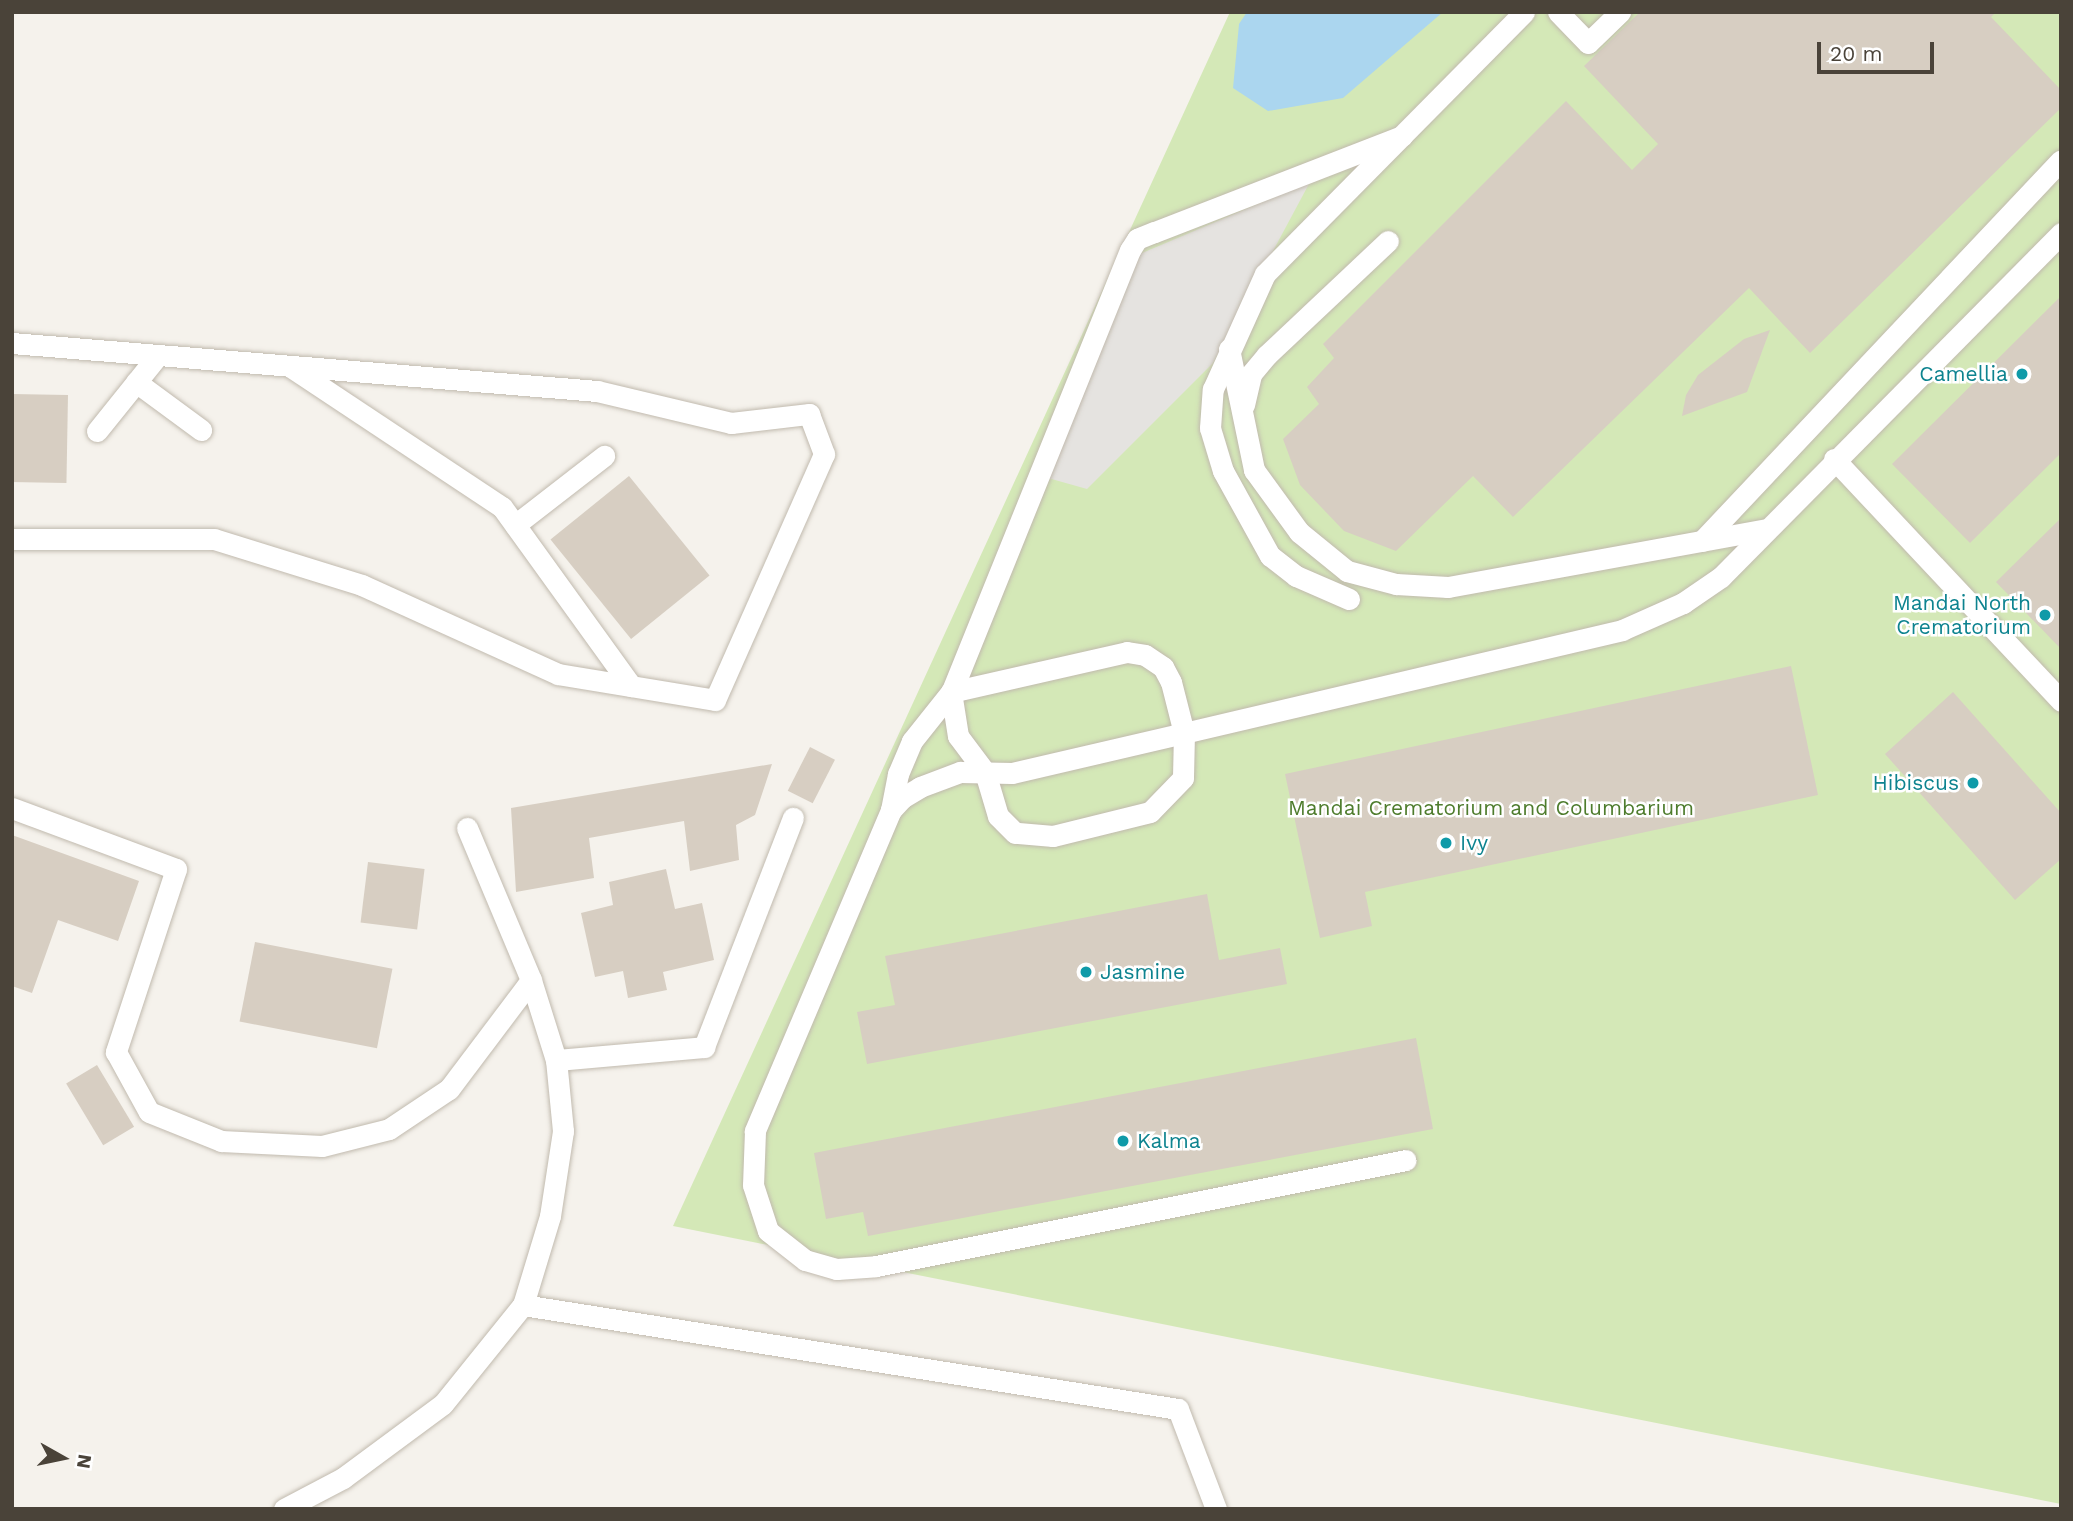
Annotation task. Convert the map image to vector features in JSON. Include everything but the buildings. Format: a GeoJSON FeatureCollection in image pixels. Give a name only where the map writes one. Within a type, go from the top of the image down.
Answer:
{"type":"FeatureCollection","features":[{"type":"Feature","properties":{"kind":"lane"},"geometry":{"type":"LineString","coordinates":[[1349,599],[1296,576],[1270,556],[1223,471],[1210,428],[1213,389],[1265,274],[1524,12]]}},
{"type":"Feature","properties":{"kind":"lane"},"geometry":{"type":"LineString","coordinates":[[1558,12],[1588,43],[1620,12]]}},
{"type":"Feature","properties":{"kind":"lane"},"geometry":{"type":"LineString","coordinates":[[1402,136],[1137,239],[1130,250],[951,692],[912,741],[898,774],[891,810],[755,1131],[753,1185],[768,1231],[805,1260],[837,1269],[876,1266],[1406,1160]]}},
{"type":"Feature","properties":{"kind":"lane"},"geometry":{"type":"LineString","coordinates":[[1702,541],[2061,160]]}},
{"type":"Feature","properties":{"kind":"lane"},"geometry":{"type":"LineString","coordinates":[[891,810],[902,798],[937,779],[960,772],[1012,773],[1184,733],[1622,630],[1683,603],[1720,577],[1834,459],[2061,233]]}},
{"type":"Feature","properties":{"kind":"lane"},"geometry":{"type":"LineString","coordinates":[[1242,414],[1251,374],[1388,241]]}},
{"type":"Feature","properties":{"kind":"lane"},"geometry":{"type":"LineString","coordinates":[[12,344],[597,391],[731,423],[809,414],[824,454],[715,700],[558,674],[362,585],[214,539],[12,539]]}},
{"type":"Feature","properties":{"kind":"lane"},"geometry":{"type":"LineString","coordinates":[[1229,349],[1254,470],[1299,533],[1347,571],[1396,584],[1448,587],[1767,529]]}},
{"type":"Feature","properties":{"kind":"lane"},"geometry":{"type":"LineString","coordinates":[[97,431],[158,355]]}},
{"type":"Feature","properties":{"kind":"lane"},"geometry":{"type":"LineString","coordinates":[[289,366],[502,506],[631,686]]}},
{"type":"Feature","properties":{"kind":"lane"},"geometry":{"type":"LineString","coordinates":[[136,382],[201,430]]}},
{"type":"Feature","properties":{"kind":"lane"},"geometry":{"type":"LineString","coordinates":[[515,524],[604,456]]}},
{"type":"Feature","properties":{"kind":"lane"},"geometry":{"type":"LineString","coordinates":[[1834,459],[2061,701]]}},
{"type":"Feature","properties":{"kind":"lane"},"geometry":{"type":"LineString","coordinates":[[1127,652],[1145,655],[1163,667],[1167,674],[1184,733],[1183,778],[1150,812],[1053,836],[1015,834],[998,816],[985,772],[958,736],[951,692],[1127,652]]}},
{"type":"Feature","properties":{"kind":"lane"},"geometry":{"type":"LineString","coordinates":[[12,808],[176,869],[116,1052],[149,1112],[221,1141],[322,1146],[389,1129],[449,1089],[531,980]]}},
{"type":"Feature","properties":{"kind":"lane"},"geometry":{"type":"LineString","coordinates":[[556,1060],[704,1047],[793,818]]}},
{"type":"Feature","properties":{"kind":"lane"},"geometry":{"type":"LineString","coordinates":[[284,1509],[343,1478],[443,1404],[523,1305],[550,1216],[563,1131],[556,1060],[531,980],[467,828]]}},
{"type":"Feature","properties":{"kind":"lane"},"geometry":{"type":"LineString","coordinates":[[523,1305],[1178,1409],[1216,1509]]}},
{"type":"Feature","properties":{"kind":"green space","name":"Mandai Crematorium and Columbarium"},"geometry":{"type":"Polygon","coordinates":[[[1230,12],[2061,12],[2061,1504],[673,1226],[1230,12]]]}},
{"type":"Feature","properties":{"kind":"shaded area"},"geometry":{"type":"Polygon","coordinates":[[[1310,182],[1213,363],[1087,489],[1048,478],[1135,256],[1310,182]]]}},
{"type":"Feature","properties":{"kind":"water"},"geometry":{"type":"Polygon","coordinates":[[[1247,12],[1443,12],[1343,98],[1268,111],[1233,88],[1239,24],[1247,12]]]}},
{"type":"Feature","properties":{"kind":"place","name":"Camellia"},"geometry":{"type":"Point","coordinates":[2022,374]}},
{"type":"Feature","properties":{"kind":"place","name":"Mandai North Crematorium"},"geometry":{"type":"Point","coordinates":[2045,615]}},
{"type":"Feature","properties":{"kind":"place","name":"Hibiscus"},"geometry":{"type":"Point","coordinates":[1973,783]}},
{"type":"Feature","properties":{"kind":"place","name":"Ivy"},"geometry":{"type":"Point","coordinates":[1446,843]}},
{"type":"Feature","properties":{"kind":"place","name":"Jasmine"},"geometry":{"type":"Point","coordinates":[1086,972]}},
{"type":"Feature","properties":{"kind":"place","name":"Kalma"},"geometry":{"type":"Point","coordinates":[1123,1141]}}]}
